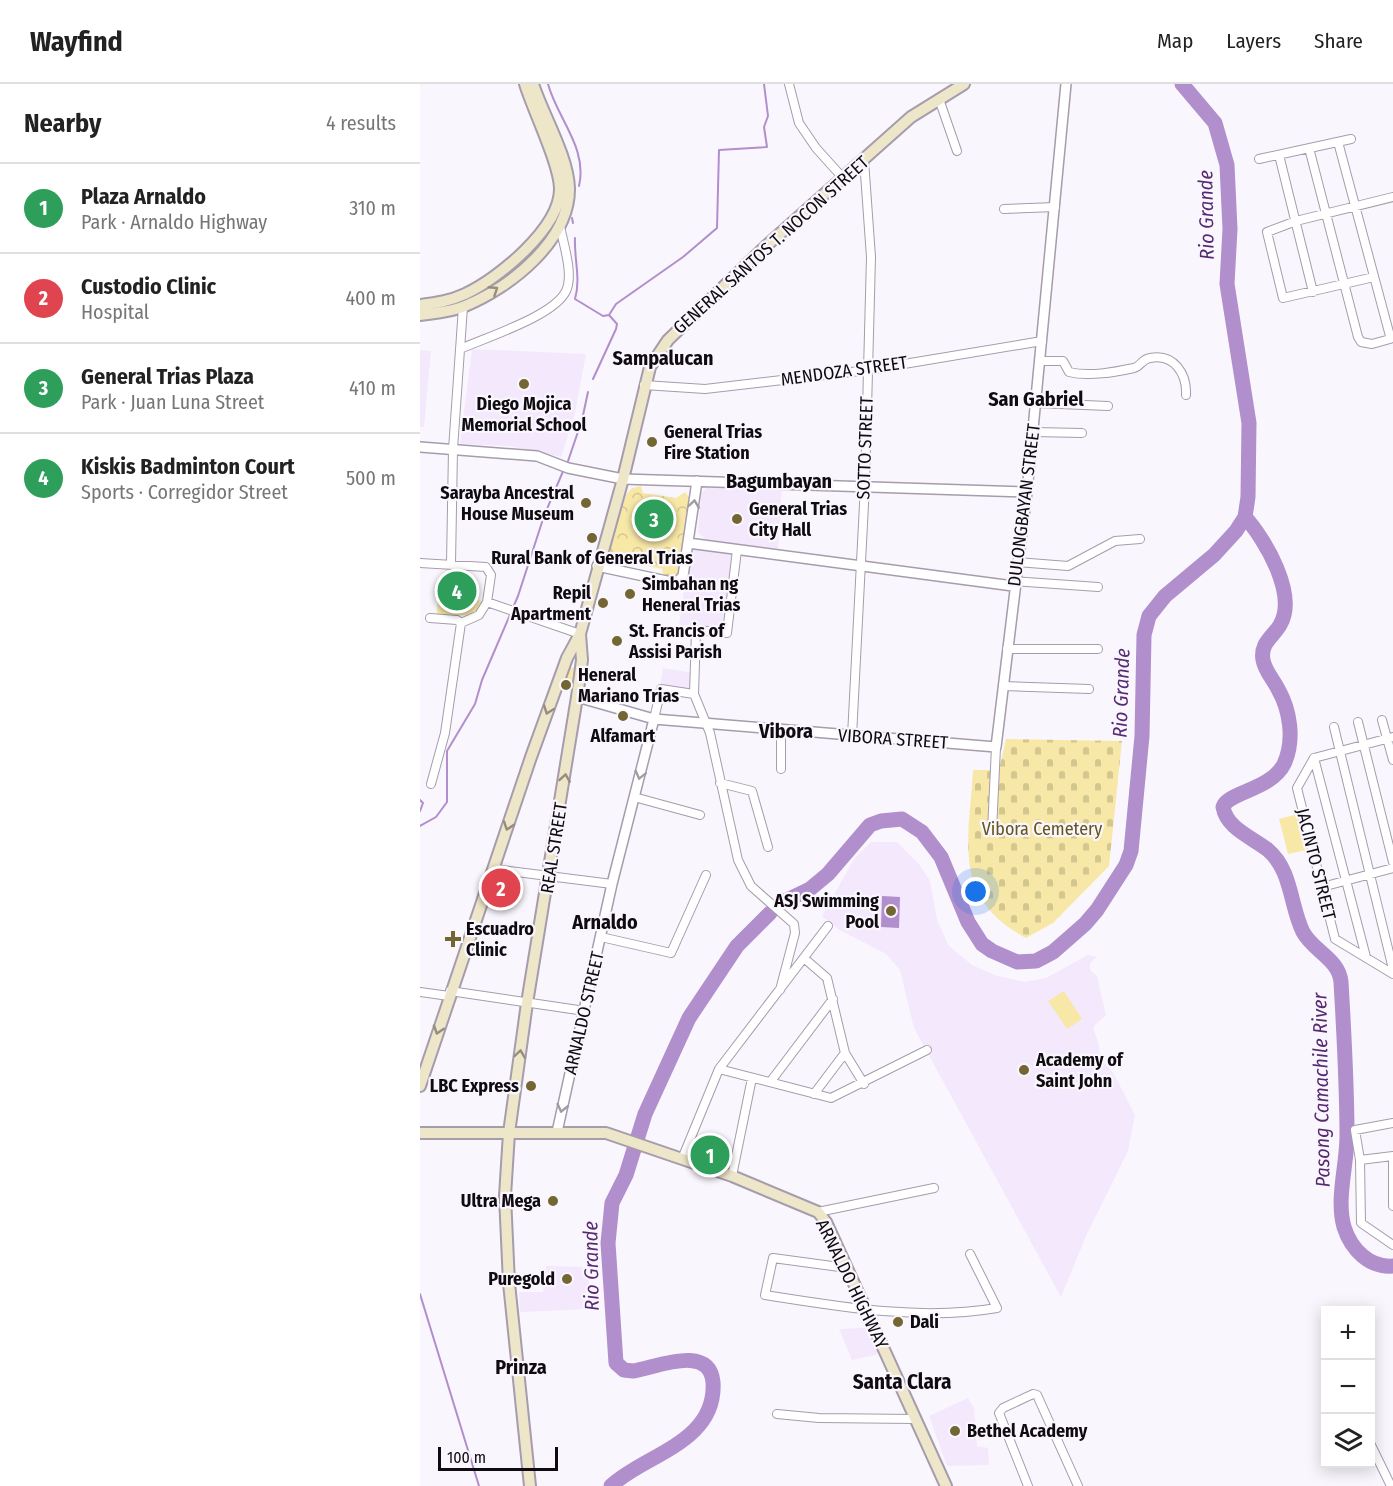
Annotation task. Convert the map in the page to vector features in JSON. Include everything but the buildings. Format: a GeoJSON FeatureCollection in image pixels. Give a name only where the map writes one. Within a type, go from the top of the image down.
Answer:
{"type":"FeatureCollection","features":[{"type":"Feature","properties":{"kind":"main road"},"geometry":{"type":"LineString","coordinates":[[420,305],[445,302],[465,294],[511,264],[557,207],[560,187],[525,84]]}},
{"type":"Feature","properties":{"kind":"main road"},"geometry":{"type":"LineString","coordinates":[[420,315],[463,308],[508,281],[531,262],[560,226],[568,203],[569,186],[564,165],[533,84]]}},
{"type":"Feature","properties":{"kind":"main road","name":"GENERAL SANTOS T. NOCON STREET"},"geometry":{"type":"LineString","coordinates":[[580,634],[623,479],[644,385],[650,367],[668,340],[766,246],[911,117],[964,84]]}},
{"type":"Feature","properties":{"kind":"main road"},"geometry":{"type":"LineString","coordinates":[[420,1086],[450,993],[567,658],[580,634]]}},
{"type":"Feature","properties":{"kind":"main road","name":"REAL STREET"},"geometry":{"type":"LineString","coordinates":[[530,1486],[509,1283],[505,1196],[509,1133],[527,1003],[550,874],[582,660],[580,634]]}},
{"type":"Feature","properties":{"kind":"main road","name":"ARNALDO HIGHWAY"},"geometry":{"type":"LineString","coordinates":[[420,1133],[606,1133],[732,1176],[818,1212],[826,1222],[946,1486]]}},
{"type":"Feature","properties":{"kind":"street"},"geometry":{"type":"LineString","coordinates":[[789,84],[799,123],[816,148],[843,178]]}},
{"type":"Feature","properties":{"kind":"street","name":"DULONGBAYAN STREET"},"geometry":{"type":"LineString","coordinates":[[996,747],[1014,584],[1027,492],[1066,84]]}},
{"type":"Feature","properties":{"kind":"street"},"geometry":{"type":"LineString","coordinates":[[939,99],[957,151]]}},
{"type":"Feature","properties":{"kind":"street"},"geometry":{"type":"LineString","coordinates":[[1259,159],[1351,139]]}},
{"type":"Feature","properties":{"kind":"street"},"geometry":{"type":"LineString","coordinates":[[1309,148],[1358,337],[1361,342],[1372,344],[1390,339],[1390,336],[1338,142]]}},
{"type":"Feature","properties":{"kind":"street"},"geometry":{"type":"LineString","coordinates":[[1279,155],[1313,292]]}},
{"type":"Feature","properties":{"kind":"street","name":"SOTTO STREET"},"geometry":{"type":"LineString","coordinates":[[852,736],[865,485],[871,257],[864,160]]}},
{"type":"Feature","properties":{"kind":"street"},"geometry":{"type":"LineString","coordinates":[[1374,277],[1286,298],[1281,297],[1267,232],[1296,221],[1393,196]]}},
{"type":"Feature","properties":{"kind":"street"},"geometry":{"type":"LineString","coordinates":[[1004,208],[1055,207]]}},
{"type":"Feature","properties":{"kind":"street"},"geometry":{"type":"LineString","coordinates":[[460,349],[551,308],[566,290],[568,275],[560,226]]}},
{"type":"Feature","properties":{"kind":"street"},"geometry":{"type":"LineString","coordinates":[[451,564],[453,449],[463,308]]}},
{"type":"Feature","properties":{"kind":"street","name":"MENDOZA STREET"},"geometry":{"type":"LineString","coordinates":[[644,385],[705,389],[868,369],[1042,341]]}},
{"type":"Feature","properties":{"kind":"street"},"geometry":{"type":"LineString","coordinates":[[1040,361],[1063,361],[1069,372],[1091,374],[1135,368],[1147,358],[1163,357],[1176,365],[1183,374],[1186,395]]}},
{"type":"Feature","properties":{"kind":"street"},"geometry":{"type":"LineString","coordinates":[[1036,403],[1108,406]]}},
{"type":"Feature","properties":{"kind":"street"},"geometry":{"type":"LineString","coordinates":[[1033,432],[1082,433]]}},
{"type":"Feature","properties":{"kind":"street"},"geometry":{"type":"LineString","coordinates":[[420,447],[537,456],[568,468],[623,479],[1027,492]]}},
{"type":"Feature","properties":{"kind":"street"},"geometry":{"type":"LineString","coordinates":[[597,566],[676,583],[683,576],[697,481]]}},
{"type":"Feature","properties":{"kind":"street"},"geometry":{"type":"LineString","coordinates":[[1017,562],[1068,566],[1115,542],[1140,539]]}},
{"type":"Feature","properties":{"kind":"street"},"geometry":{"type":"LineString","coordinates":[[688,543],[859,567],[1014,584],[1098,587]]}},
{"type":"Feature","properties":{"kind":"street"},"geometry":{"type":"LineString","coordinates":[[737,550],[727,633],[696,630],[694,694],[706,724],[735,851],[744,876],[794,924],[795,933],[780,990]]}},
{"type":"Feature","properties":{"kind":"street"},"geometry":{"type":"LineString","coordinates":[[420,563],[489,569],[491,575],[486,602],[479,615],[461,623]]}},
{"type":"Feature","properties":{"kind":"street"},"geometry":{"type":"LineString","coordinates":[[486,602],[516,610],[580,634]]}},
{"type":"Feature","properties":{"kind":"street"},"geometry":{"type":"LineString","coordinates":[[430,618],[457,620],[461,623]]}},
{"type":"Feature","properties":{"kind":"street"},"geometry":{"type":"LineString","coordinates":[[431,784],[445,733],[461,623]]}},
{"type":"Feature","properties":{"kind":"street"},"geometry":{"type":"LineString","coordinates":[[1007,649],[1098,649]]}},
{"type":"Feature","properties":{"kind":"street"},"geometry":{"type":"LineString","coordinates":[[1003,686],[1089,689]]}},
{"type":"Feature","properties":{"kind":"street"},"geometry":{"type":"LineString","coordinates":[[654,719],[661,689],[694,694]]}},
{"type":"Feature","properties":{"kind":"street","name":"VIBORA STREET"},"geometry":{"type":"LineString","coordinates":[[577,697],[654,719],[996,747]]}},
{"type":"Feature","properties":{"kind":"street","name":"ARNALDO STREET"},"geometry":{"type":"LineString","coordinates":[[557,1132],[612,884],[654,719]]}},
{"type":"Feature","properties":{"kind":"street"},"geometry":{"type":"LineString","coordinates":[[1382,720],[1390,738],[1393,760]]}},
{"type":"Feature","properties":{"kind":"street"},"geometry":{"type":"LineString","coordinates":[[1358,722],[1393,862]]}},
{"type":"Feature","properties":{"kind":"street"},"geometry":{"type":"LineString","coordinates":[[1334,727],[1393,969]]}},
{"type":"Feature","properties":{"kind":"street"},"geometry":{"type":"LineString","coordinates":[[781,730],[781,769]]}},
{"type":"Feature","properties":{"kind":"street"},"geometry":{"type":"LineString","coordinates":[[1390,738],[1314,758],[1366,957],[1393,974]]}},
{"type":"Feature","properties":{"kind":"street"},"geometry":{"type":"LineString","coordinates":[[992,831],[996,747]]}},
{"type":"Feature","properties":{"kind":"street","name":"JACINTO STREET"},"geometry":{"type":"LineString","coordinates":[[1314,758],[1297,788],[1335,939],[1366,957]]}},
{"type":"Feature","properties":{"kind":"street"},"geometry":{"type":"LineString","coordinates":[[720,783],[752,791],[768,847]]}},
{"type":"Feature","properties":{"kind":"street"},"geometry":{"type":"LineString","coordinates":[[634,797],[700,815]]}},
{"type":"Feature","properties":{"kind":"street"},"geometry":{"type":"LineString","coordinates":[[1322,887],[1393,868]]}},
{"type":"Feature","properties":{"kind":"street"},"geometry":{"type":"LineString","coordinates":[[493,869],[550,874],[612,884]]}},
{"type":"Feature","properties":{"kind":"street"},"geometry":{"type":"LineString","coordinates":[[601,937],[671,953],[706,875]]}},
{"type":"Feature","properties":{"kind":"street"},"geometry":{"type":"LineString","coordinates":[[682,1159],[719,1069],[828,926]]}},
{"type":"Feature","properties":{"kind":"street"},"geometry":{"type":"LineString","coordinates":[[805,959],[827,978],[845,1053],[864,1084]]}},
{"type":"Feature","properties":{"kind":"street"},"geometry":{"type":"LineString","coordinates":[[420,992],[450,993],[585,1011]]}},
{"type":"Feature","properties":{"kind":"street"},"geometry":{"type":"LineString","coordinates":[[771,1081],[832,999]]}},
{"type":"Feature","properties":{"kind":"street"},"geometry":{"type":"LineString","coordinates":[[719,1069],[831,1098],[864,1084],[927,1050]]}},
{"type":"Feature","properties":{"kind":"street"},"geometry":{"type":"LineString","coordinates":[[814,1094],[845,1053]]}},
{"type":"Feature","properties":{"kind":"street"},"geometry":{"type":"LineString","coordinates":[[732,1176],[752,1078]]}},
{"type":"Feature","properties":{"kind":"street"},"geometry":{"type":"LineString","coordinates":[[1393,1124],[1355,1130],[1360,1160],[1360,1223],[1393,1245]]}},
{"type":"Feature","properties":{"kind":"street"},"geometry":{"type":"LineString","coordinates":[[1360,1160],[1393,1156],[1393,1206]]}},
{"type":"Feature","properties":{"kind":"street"},"geometry":{"type":"LineString","coordinates":[[818,1212],[934,1188]]}},
{"type":"Feature","properties":{"kind":"street"},"geometry":{"type":"LineString","coordinates":[[847,1268],[773,1258],[765,1295],[865,1310],[968,1313],[997,1308],[970,1254]]}},
{"type":"Feature","properties":{"kind":"street"},"geometry":{"type":"LineString","coordinates":[[1028,1486],[999,1413],[1003,1408],[1033,1394],[1037,1395],[1078,1486]]}},
{"type":"Feature","properties":{"kind":"street"},"geometry":{"type":"LineString","coordinates":[[777,1414],[819,1418],[915,1419]]}},
{"type":"Feature","properties":{"kind":"street"},"geometry":{"type":"LineString","coordinates":[[1375,1452],[1391,1486]]}},
{"type":"Feature","properties":{"kind":"shaded area","name":"Diego Mojica Memorial School"},"geometry":{"type":"Polygon","coordinates":[[[472,349],[586,354],[575,413],[561,457],[510,446],[460,444],[472,349]]]}},
{"type":"Feature","properties":{"kind":"shaded area"},"geometry":{"type":"Polygon","coordinates":[[[420,350],[431,351],[424,427],[420,427],[420,350]]]}},
{"type":"Feature","properties":{"kind":"shaded area"},"geometry":{"type":"Polygon","coordinates":[[[713,483],[782,485],[778,551],[710,544],[698,532],[701,493],[713,483]]]}},
{"type":"Feature","properties":{"kind":"shaded area"},"geometry":{"type":"Polygon","coordinates":[[[690,548],[737,554],[726,631],[679,625],[690,548]]]}},
{"type":"Feature","properties":{"kind":"shaded area"},"geometry":{"type":"Polygon","coordinates":[[[663,668],[694,673],[693,692],[660,687],[663,668]]]}},
{"type":"Feature","properties":{"kind":"shaded area","name":"Academy of Saint John"},"geometry":{"type":"Polygon","coordinates":[[[871,842],[897,842],[919,864],[930,881],[937,919],[948,945],[972,965],[997,976],[1025,982],[1046,978],[1088,955],[1097,957],[1090,963],[1090,970],[1097,976],[1106,1015],[1093,1027],[1099,1045],[1100,1058],[1114,1074],[1135,1115],[1128,1151],[1086,1236],[1061,1297],[914,1028],[900,970],[886,954],[838,929],[822,916],[854,859],[871,842]]]}},
{"type":"Feature","properties":{"kind":"shaded area","name":"ASJ Swimming Pool"},"geometry":{"type":"Polygon","coordinates":[[[882,896],[900,897],[899,928],[881,927],[882,896]]]}},
{"type":"Feature","properties":{"kind":"shaded area","name":"Puregold"},"geometry":{"type":"Polygon","coordinates":[[[546,1266],[588,1267],[591,1309],[520,1312],[519,1292],[543,1292],[546,1266]]]}},
{"type":"Feature","properties":{"kind":"shaded area"},"geometry":{"type":"Polygon","coordinates":[[[865,1328],[879,1354],[852,1360],[839,1329],[865,1328]]]}},
{"type":"Feature","properties":{"kind":"shaded area","name":"Bethel Academy"},"geometry":{"type":"Polygon","coordinates":[[[968,1398],[974,1408],[977,1446],[988,1448],[989,1465],[947,1466],[929,1416],[968,1398]]]}},
{"type":"Feature","properties":{"kind":"green space"},"geometry":{"type":"Polygon","coordinates":[[[641,486],[643,493],[676,498],[685,492],[693,502],[678,577],[664,578],[662,569],[631,563],[624,571],[607,565],[606,560],[626,495],[632,488],[641,486]]]}},
{"type":"Feature","properties":{"kind":"green space"},"geometry":{"type":"Polygon","coordinates":[[[439,580],[477,582],[476,600],[483,601],[483,610],[477,610],[477,616],[437,614],[439,580]]]}},
{"type":"Feature","properties":{"kind":"green space"},"geometry":{"type":"Polygon","coordinates":[[[567,666],[574,668],[570,689],[559,687],[567,666]]]}},
{"type":"Feature","properties":{"kind":"green space","name":"Vibora Cemetery"},"geometry":{"type":"Polygon","coordinates":[[[1006,739],[1122,741],[1109,866],[1053,923],[1026,938],[1002,922],[986,905],[975,886],[970,866],[968,844],[973,770],[999,770],[1006,739]]]}},
{"type":"Feature","properties":{"kind":"green space"},"geometry":{"type":"Polygon","coordinates":[[[1298,814],[1307,850],[1288,854],[1279,819],[1298,814]]]}},
{"type":"Feature","properties":{"kind":"green space"},"geometry":{"type":"Polygon","coordinates":[[[1064,991],[1082,1019],[1067,1029],[1048,1001],[1064,991]]]}},
{"type":"Feature","properties":{"kind":"green space"},"geometry":{"type":"Polygon","coordinates":[[[695,1142],[730,1154],[726,1168],[690,1156],[695,1142]]]}},
{"type":"Feature","properties":{"kind":"waterway"},"geometry":{"type":"LineString","coordinates":[[548,84],[576,146],[581,172],[579,186]]}},
{"type":"Feature","properties":{"kind":"waterway"},"geometry":{"type":"LineString","coordinates":[[575,238],[577,284],[575,299],[603,316],[609,315],[616,304],[683,257],[717,228],[719,150],[767,147],[764,127],[768,116],[764,84]]}},
{"type":"Feature","properties":{"kind":"waterway","name":"Rio Grande"},"geometry":{"type":"LineString","coordinates":[[783,902],[810,889],[828,874],[870,825],[881,821],[902,819],[922,832],[941,857],[968,922],[982,944],[1017,962],[1036,961],[1053,952],[1085,924],[1097,910],[1126,865],[1131,851],[1142,736],[1144,635],[1149,616],[1165,596],[1214,555],[1236,531],[1245,517],[1248,497],[1249,423],[1227,284],[1230,229],[1227,165],[1215,123],[1182,84]]}},
{"type":"Feature","properties":{"kind":"waterway"},"geometry":{"type":"LineString","coordinates":[[572,218],[573,223]]}},
{"type":"Feature","properties":{"kind":"waterway"},"geometry":{"type":"LineString","coordinates":[[593,379],[616,329],[617,324],[609,315]]}},
{"type":"Feature","properties":{"kind":"waterway"},"geometry":{"type":"LineString","coordinates":[[567,464],[582,420],[588,392]]}},
{"type":"Feature","properties":{"kind":"waterway"},"geometry":{"type":"LineString","coordinates":[[420,826],[436,817],[447,802],[447,751],[475,704],[482,680],[518,596],[544,516],[564,469]]}},
{"type":"Feature","properties":{"kind":"waterway","name":"Pasong Camachile River"},"geometry":{"type":"LineString","coordinates":[[1245,517],[1270,553],[1282,583],[1285,599],[1284,613],[1280,625],[1263,649],[1263,660],[1286,706],[1290,735],[1287,755],[1278,773],[1270,780],[1233,798],[1223,807],[1225,815],[1235,827],[1276,858],[1286,878],[1303,932],[1307,939],[1331,961],[1339,974],[1347,1117],[1347,1147],[1341,1194],[1344,1227],[1351,1243],[1362,1256],[1376,1264],[1393,1266]]}},
{"type":"Feature","properties":{"kind":"waterway"},"geometry":{"type":"LineString","coordinates":[[420,800],[423,803],[420,811]]}},
{"type":"Feature","properties":{"kind":"waterway","name":"Rio Grande"},"geometry":{"type":"LineString","coordinates":[[611,1486],[691,1434],[703,1420],[711,1403],[713,1382],[709,1370],[702,1363],[692,1361],[667,1363],[633,1371],[624,1370],[616,1363],[608,1243],[612,1203],[626,1175],[645,1114],[689,1018],[737,946],[770,913]]}},
{"type":"Feature","properties":{"kind":"waterway"},"geometry":{"type":"LineString","coordinates":[[420,1294],[479,1486]]}},
{"type":"Feature","properties":{"kind":"place","name":"Diego Mojica Memorial School"},"geometry":{"type":"Point","coordinates":[524,384]}},
{"type":"Feature","properties":{"kind":"place","name":"General Trias Fire Station"},"geometry":{"type":"Point","coordinates":[652,442]}},
{"type":"Feature","properties":{"kind":"place","name":"Sarayba Ancestral House Museum"},"geometry":{"type":"Point","coordinates":[586,503]}},
{"type":"Feature","properties":{"kind":"place","name":"General Trias Plaza"},"geometry":{"type":"Point","coordinates":[654,519]}},
{"type":"Feature","properties":{"kind":"place","name":"General Trias City Hall"},"geometry":{"type":"Point","coordinates":[737,519]}},
{"type":"Feature","properties":{"kind":"place","name":"Rural Bank of General Trias"},"geometry":{"type":"Point","coordinates":[592,538]}},
{"type":"Feature","properties":{"kind":"place","name":"Kiskis Badminton Court"},"geometry":{"type":"Point","coordinates":[457,591]}},
{"type":"Feature","properties":{"kind":"place","name":"Simbahan ng Heneral Trias"},"geometry":{"type":"Point","coordinates":[630,594]}},
{"type":"Feature","properties":{"kind":"place","name":"Repil Apartment"},"geometry":{"type":"Point","coordinates":[603,603]}},
{"type":"Feature","properties":{"kind":"place","name":"St. Francis of Assisi Parish"},"geometry":{"type":"Point","coordinates":[617,641]}},
{"type":"Feature","properties":{"kind":"place","name":"Heneral Mariano Trias"},"geometry":{"type":"Point","coordinates":[566,685]}},
{"type":"Feature","properties":{"kind":"place","name":"Alfamart"},"geometry":{"type":"Point","coordinates":[623,716]}},
{"type":"Feature","properties":{"kind":"place","name":"Custodio Clinic"},"geometry":{"type":"Point","coordinates":[501,888]}},
{"type":"Feature","properties":{"kind":"place","name":"ASJ Swimming Pool"},"geometry":{"type":"Point","coordinates":[891,911]}},
{"type":"Feature","properties":{"kind":"place","name":"Escuadro Clinic"},"geometry":{"type":"Point","coordinates":[453,939]}},
{"type":"Feature","properties":{"kind":"place","name":"Academy of Saint John"},"geometry":{"type":"Point","coordinates":[1024,1070]}},
{"type":"Feature","properties":{"kind":"place","name":"LBC Express"},"geometry":{"type":"Point","coordinates":[531,1086]}},
{"type":"Feature","properties":{"kind":"place","name":"Plaza Arnaldo"},"geometry":{"type":"Point","coordinates":[710,1155]}},
{"type":"Feature","properties":{"kind":"place","name":"Ultra Mega"},"geometry":{"type":"Point","coordinates":[553,1201]}},
{"type":"Feature","properties":{"kind":"place","name":"Puregold"},"geometry":{"type":"Point","coordinates":[567,1279]}},
{"type":"Feature","properties":{"kind":"place","name":"Dali"},"geometry":{"type":"Point","coordinates":[898,1322]}},
{"type":"Feature","properties":{"kind":"place","name":"Bethel Academy"},"geometry":{"type":"Point","coordinates":[955,1431]}},
{"type":"Feature","properties":{"kind":"district","name":"Sampalucan"},"geometry":{"type":"Point","coordinates":[663,358]}},
{"type":"Feature","properties":{"kind":"district","name":"San Gabriel"},"geometry":{"type":"Point","coordinates":[1036,399]}},
{"type":"Feature","properties":{"kind":"district","name":"Bagumbayan"},"geometry":{"type":"Point","coordinates":[779,481]}},
{"type":"Feature","properties":{"kind":"district","name":"Vibora"},"geometry":{"type":"Point","coordinates":[786,731]}},
{"type":"Feature","properties":{"kind":"district","name":"Arnaldo"},"geometry":{"type":"Point","coordinates":[605,922]}},
{"type":"Feature","properties":{"kind":"district","name":"Prinza"},"geometry":{"type":"Point","coordinates":[521,1367]}},
{"type":"Feature","properties":{"kind":"district","name":"Santa Clara"},"geometry":{"type":"Point","coordinates":[902,1382]}}]}
